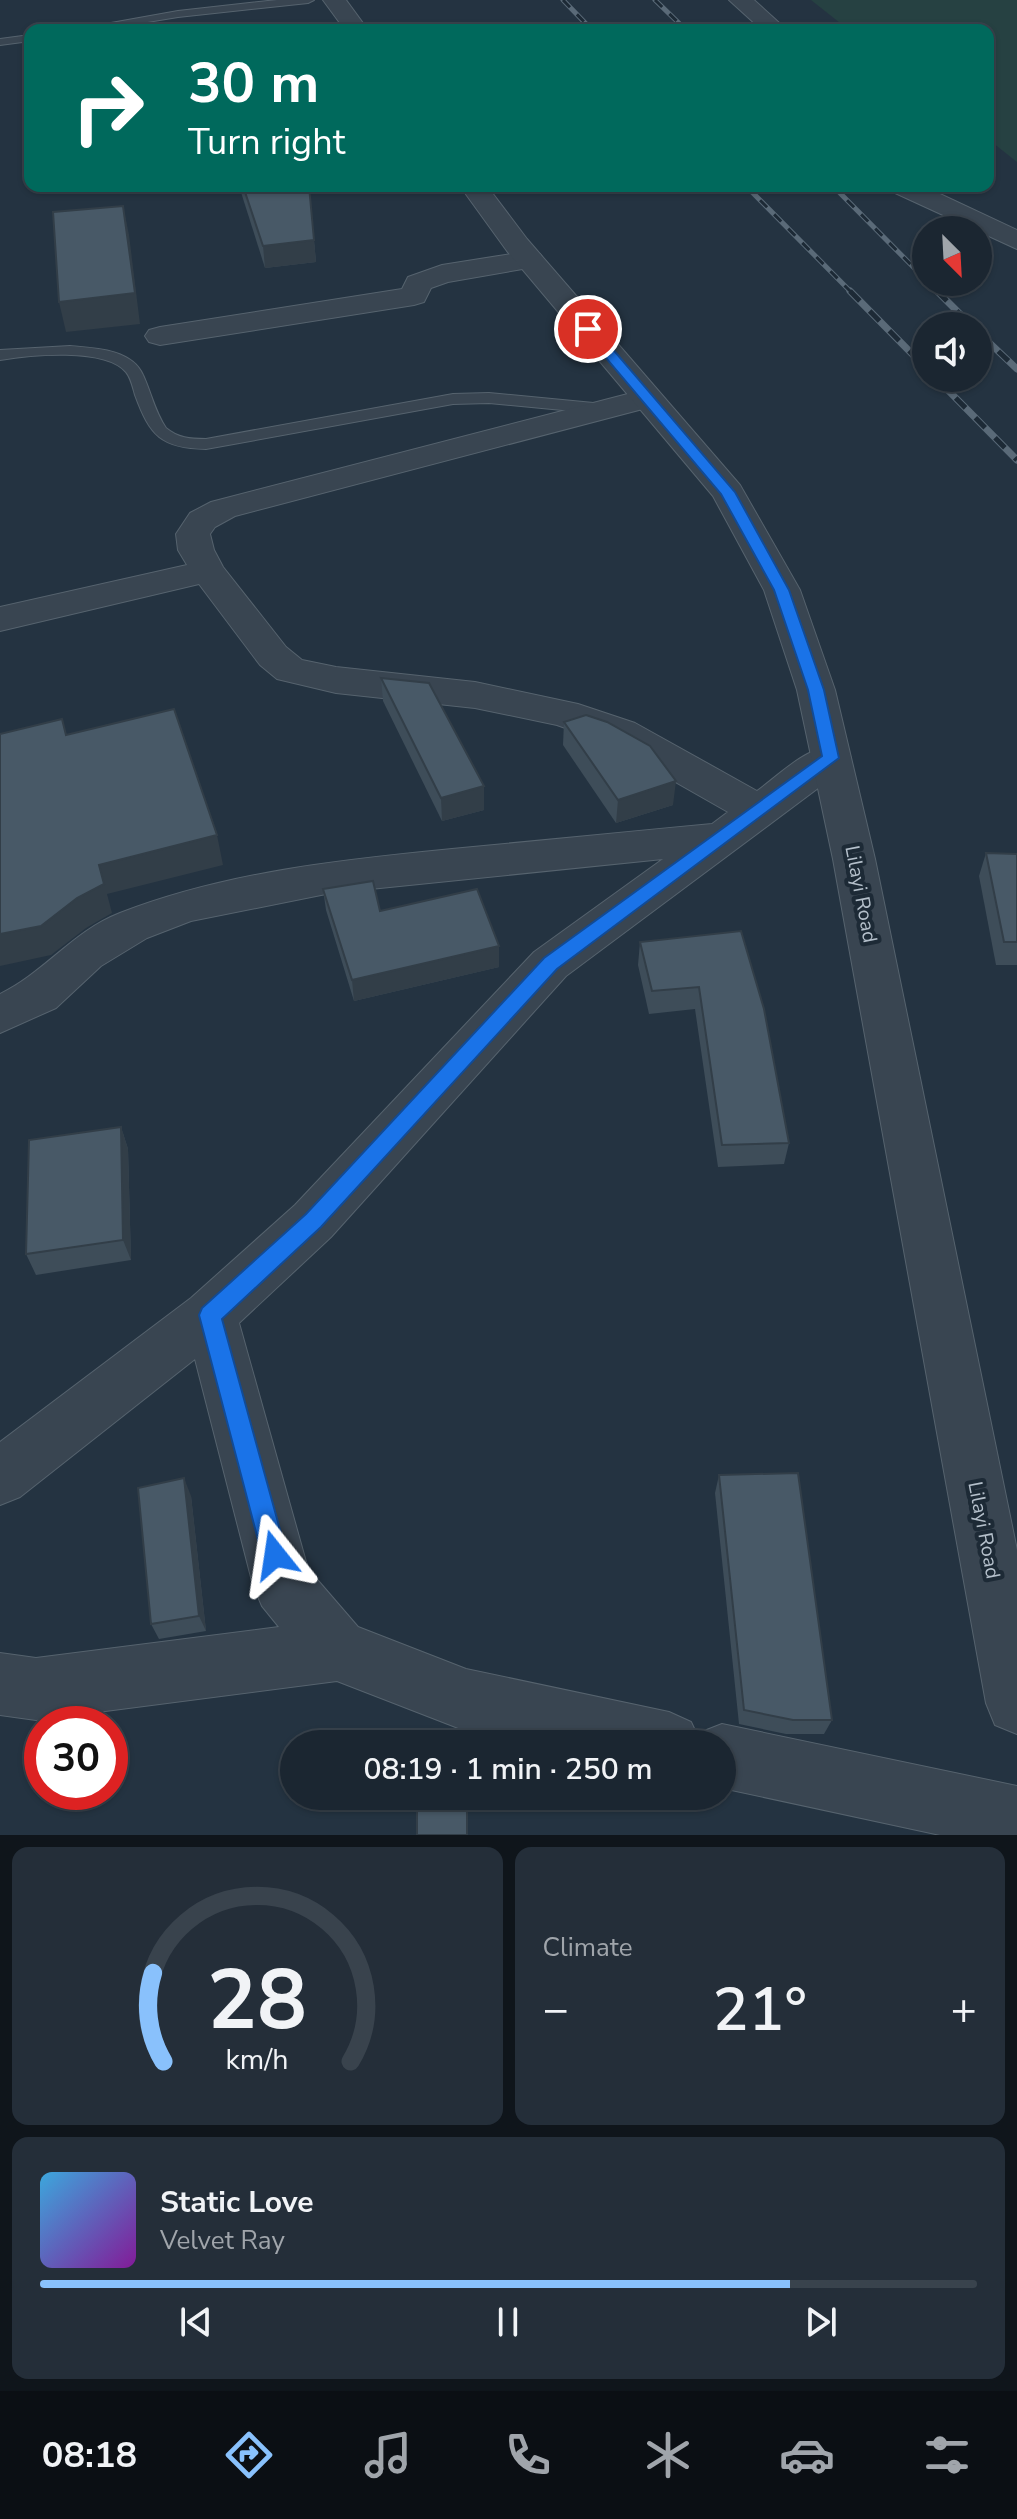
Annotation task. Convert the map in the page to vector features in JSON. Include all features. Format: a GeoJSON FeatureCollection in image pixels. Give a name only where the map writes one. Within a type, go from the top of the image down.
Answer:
{"type":"FeatureCollection","features":[{"type":"Feature","properties":{"kind":"street"},"geometry":{"type":"LineString","coordinates":[[334,0],[352,24]]}},
{"type":"Feature","properties":{"kind":"street"},"geometry":{"type":"LineString","coordinates":[[740,0],[769,24]]}},
{"type":"Feature","properties":{"kind":"street","name":"Lilayi Road"},"geometry":{"type":"LineString","coordinates":[[478,192],[530,260],[728,492],[782,590],[816,690],[854,859],[1017,1703]]}},
{"type":"Feature","properties":{"kind":"street"},"geometry":{"type":"LineString","coordinates":[[915,192],[1012,238]]}},
{"type":"Feature","properties":{"kind":"street"},"geometry":{"type":"LineString","coordinates":[[967,192],[1012,238]]}},
{"type":"Feature","properties":{"kind":"street"},"geometry":{"type":"LineString","coordinates":[[160,336],[414,296],[418,283],[442,274],[530,260]]}},
{"type":"Feature","properties":{"kind":"street"},"geometry":{"type":"LineString","coordinates":[[647,398],[223,509],[202,520],[193,534],[196,550],[208,571],[273,656],[290,670],[336,680],[475,695],[564,713],[621,733],[740,825]]}},
{"type":"Feature","properties":{"kind":"street"},"geometry":{"type":"LineString","coordinates":[[0,619],[208,571]]}},
{"type":"Feature","properties":{"kind":"street"},"geometry":{"type":"LineString","coordinates":[[0,1477],[210,1315],[313,1221],[550,964],[831,758]]}},
{"type":"Feature","properties":{"kind":"street"},"geometry":{"type":"LineString","coordinates":[[0,1015],[40,995],[85,954],[131,926],[186,906],[331,877],[740,825]]}},
{"type":"Feature","properties":{"kind":"street"},"geometry":{"type":"LineString","coordinates":[[210,1315],[283,1585],[337,1650]]}},
{"type":"Feature","properties":{"kind":"street"},"geometry":{"type":"LineString","coordinates":[[0,1684],[36,1689],[337,1650],[466,1700],[604,1730]]}},
{"type":"Feature","properties":{"kind":"street"},"geometry":{"type":"LineString","coordinates":[[736,1759],[1017,1819]]}},
{"type":"Feature","properties":{"kind":"lane"},"geometry":{"type":"LineString","coordinates":[[116,24],[308,0]]}},
{"type":"Feature","properties":{"kind":"lane"},"geometry":{"type":"LineString","coordinates":[[0,42],[24,39]]}},
{"type":"Feature","properties":{"kind":"lane"},"geometry":{"type":"LineString","coordinates":[[0,355],[51,350],[92,353],[120,360],[133,370],[157,430],[167,440],[183,444],[206,444],[453,399],[489,398],[604,409]]}},
{"type":"Feature","properties":{"kind":"green space"},"geometry":{"type":"Polygon","coordinates":[[[811,0],[1017,0],[1017,162],[994,144],[994,24],[841,24],[811,0]]]}},
{"type":"Feature","properties":{"kind":"building"},"geometry":{"type":"Polygon","coordinates":[[[245,192],[310,192],[314,240],[263,246],[245,192]]]}},
{"type":"Feature","properties":{"kind":"building"},"geometry":{"type":"Polygon","coordinates":[[[123,206],[135,293],[59,302],[53,212],[123,206]]]}},
{"type":"Feature","properties":{"kind":"building"},"geometry":{"type":"Polygon","coordinates":[[[381,678],[429,683],[484,786],[441,798],[381,678]]]}},
{"type":"Feature","properties":{"kind":"building"},"geometry":{"type":"Polygon","coordinates":[[[174,709],[217,835],[99,865],[104,884],[77,898],[41,926],[0,934],[0,734],[62,719],[66,735],[174,709]]]}},
{"type":"Feature","properties":{"kind":"building"},"geometry":{"type":"Polygon","coordinates":[[[586,715],[607,722],[650,746],[676,781],[618,800],[564,722],[586,715]]]}},
{"type":"Feature","properties":{"kind":"building"},"geometry":{"type":"Polygon","coordinates":[[[986,853],[1017,854],[1017,942],[1004,942],[986,853]]]}},
{"type":"Feature","properties":{"kind":"building"},"geometry":{"type":"Polygon","coordinates":[[[373,881],[380,911],[477,889],[499,946],[352,980],[323,889],[373,881]]]}},
{"type":"Feature","properties":{"kind":"building"},"geometry":{"type":"Polygon","coordinates":[[[741,931],[764,1009],[789,1143],[722,1145],[699,987],[652,991],[640,942],[741,931]]]}},
{"type":"Feature","properties":{"kind":"building"},"geometry":{"type":"Polygon","coordinates":[[[121,1127],[123,1240],[26,1254],[29,1140],[121,1127]]]}},
{"type":"Feature","properties":{"kind":"building"},"geometry":{"type":"Polygon","coordinates":[[[798,1473],[832,1720],[793,1720],[744,1710],[719,1475],[798,1473]]]}},
{"type":"Feature","properties":{"kind":"building"},"geometry":{"type":"Polygon","coordinates":[[[184,1478],[199,1616],[151,1624],[138,1488],[184,1478]]]}},
{"type":"Feature","properties":{"kind":"building"},"geometry":{"type":"Polygon","coordinates":[[[417,1810],[467,1810],[467,1835],[417,1835],[417,1810]]]}},
{"type":"Feature","properties":{"kind":"railway"},"geometry":{"type":"LineString","coordinates":[[563,0],[586,24]]}},
{"type":"Feature","properties":{"kind":"railway"},"geometry":{"type":"LineString","coordinates":[[655,0],[680,24]]}},
{"type":"Feature","properties":{"kind":"railway"},"geometry":{"type":"LineString","coordinates":[[752,192],[852,293]]}},
{"type":"Feature","properties":{"kind":"railway"},"geometry":{"type":"LineString","coordinates":[[839,192],[912,266]]}},
{"type":"Feature","properties":{"kind":"railway"},"geometry":{"type":"LineString","coordinates":[[850,291],[912,354]]}},
{"type":"Feature","properties":{"kind":"railway"},"geometry":{"type":"LineString","coordinates":[[942,296],[958,312]]}},
{"type":"Feature","properties":{"kind":"railway"},"geometry":{"type":"LineString","coordinates":[[992,345],[1017,369]]}},
{"type":"Feature","properties":{"kind":"railway"},"geometry":{"type":"LineString","coordinates":[[950,392],[1017,460]]}},
{"type":"Feature","properties":{"kind":"route"},"geometry":{"type":"LineString","coordinates":[[275,1555],[210,1315],[313,1221],[550,964],[831,758],[816,690],[782,590],[728,492],[588,329]]}}]}
